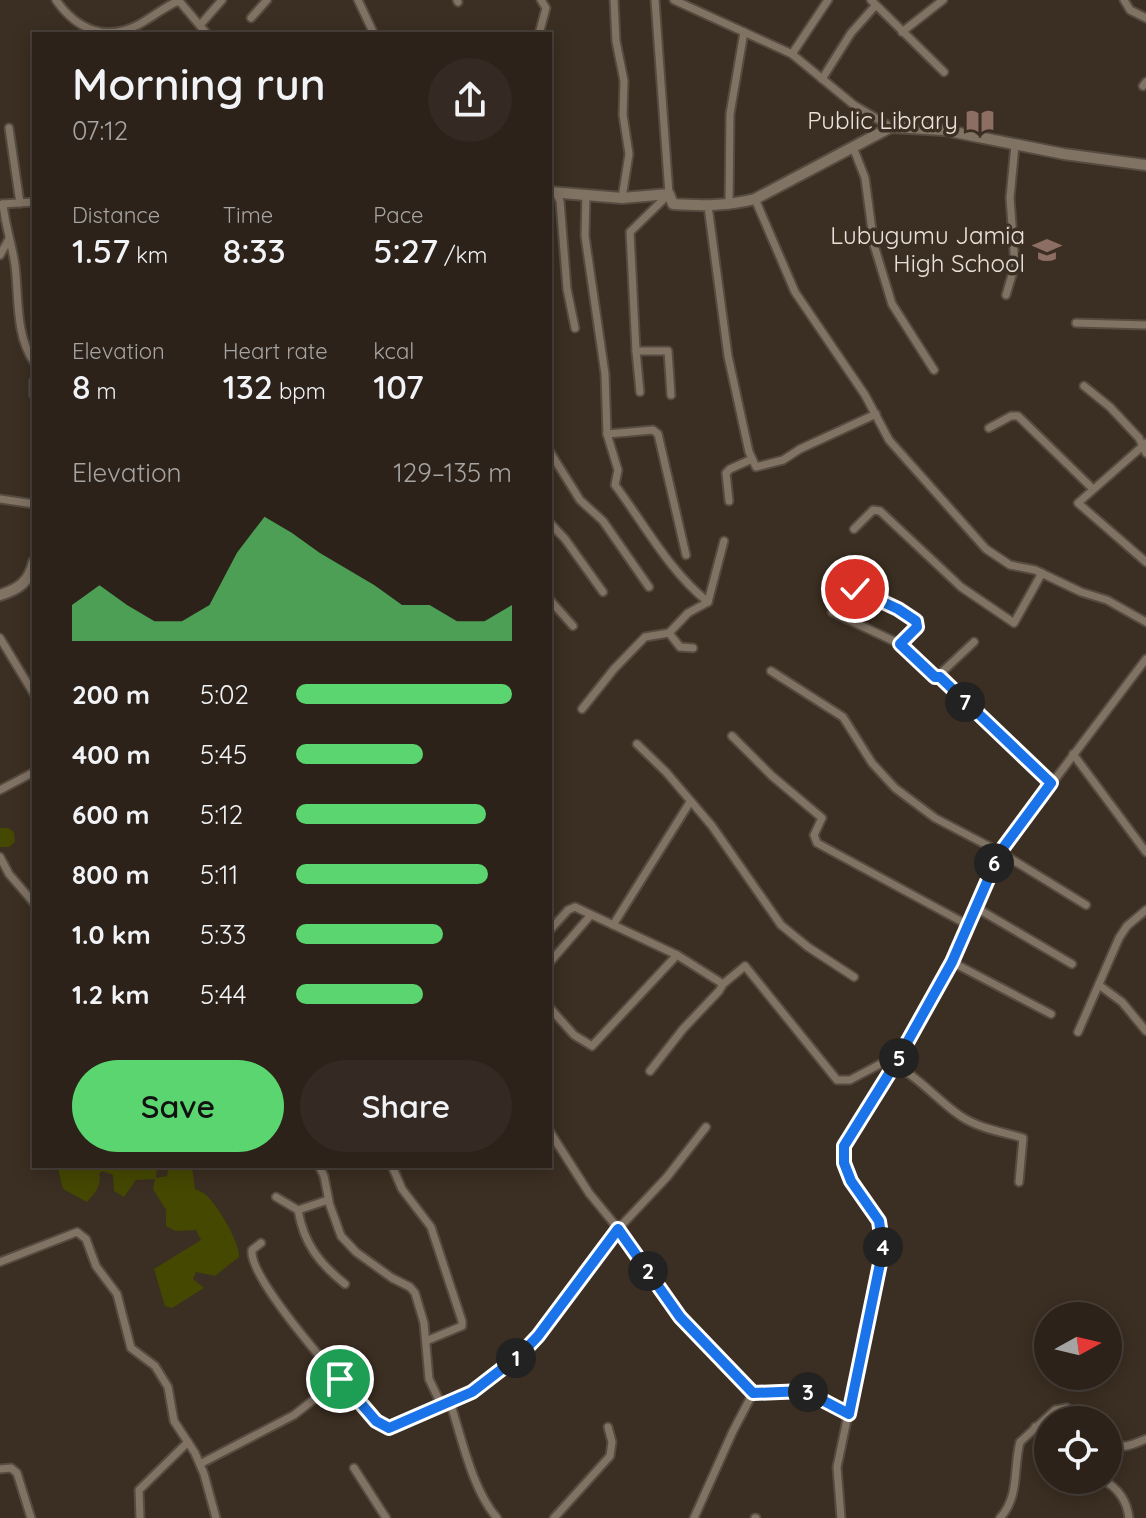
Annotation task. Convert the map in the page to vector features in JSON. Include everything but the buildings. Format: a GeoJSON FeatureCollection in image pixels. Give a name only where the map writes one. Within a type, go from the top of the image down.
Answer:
{"type":"FeatureCollection","features":[{"type":"Feature","properties":{"kind":"street"},"geometry":{"type":"LineString","coordinates":[[56,0],[73,21],[104,32]]}},
{"type":"Feature","properties":{"kind":"street"},"geometry":{"type":"LineString","coordinates":[[201,24],[222,0]]}},
{"type":"Feature","properties":{"kind":"street"},"geometry":{"type":"LineString","coordinates":[[251,18],[267,0]]}},
{"type":"Feature","properties":{"kind":"street"},"geometry":{"type":"LineString","coordinates":[[358,0],[373,32]]}},
{"type":"Feature","properties":{"kind":"street"},"geometry":{"type":"LineString","coordinates":[[540,32],[546,8],[541,0]]}},
{"type":"Feature","properties":{"kind":"street"},"geometry":{"type":"LineString","coordinates":[[614,0],[629,154],[622,198]]}},
{"type":"Feature","properties":{"kind":"street"},"geometry":{"type":"LineString","coordinates":[[655,0],[669,194],[673,204],[729,205],[755,199],[891,127]]}},
{"type":"Feature","properties":{"kind":"street"},"geometry":{"type":"LineString","coordinates":[[674,0],[792,54],[875,120],[891,127],[944,130],[1015,145],[1146,165]]}},
{"type":"Feature","properties":{"kind":"street"},"geometry":{"type":"LineString","coordinates":[[792,54],[827,0]]}},
{"type":"Feature","properties":{"kind":"street"},"geometry":{"type":"LineString","coordinates":[[902,32],[943,0]]}},
{"type":"Feature","properties":{"kind":"street"},"geometry":{"type":"LineString","coordinates":[[1124,0],[1130,10],[1146,18]]}},
{"type":"Feature","properties":{"kind":"street"},"geometry":{"type":"LineString","coordinates":[[124,32],[176,2],[180,2],[206,32]]}},
{"type":"Feature","properties":{"kind":"street"},"geometry":{"type":"LineString","coordinates":[[822,79],[873,3],[944,72]]}},
{"type":"Feature","properties":{"kind":"street"},"geometry":{"type":"LineString","coordinates":[[729,205],[730,114],[744,32]]}},
{"type":"Feature","properties":{"kind":"street"},"geometry":{"type":"LineString","coordinates":[[9,128],[20,203]]}},
{"type":"Feature","properties":{"kind":"street"},"geometry":{"type":"LineString","coordinates":[[1006,295],[1015,265],[1010,198],[1015,145]]}},
{"type":"Feature","properties":{"kind":"street"},"geometry":{"type":"LineString","coordinates":[[853,147],[865,178],[874,245],[892,304],[934,370]]}},
{"type":"Feature","properties":{"kind":"street"},"geometry":{"type":"LineString","coordinates":[[553,192],[622,198],[669,194]]}},
{"type":"Feature","properties":{"kind":"street"},"geometry":{"type":"LineString","coordinates":[[553,192],[560,201],[567,289],[575,328]]}},
{"type":"Feature","properties":{"kind":"street"},"geometry":{"type":"LineString","coordinates":[[586,194],[585,236],[605,374],[607,434],[610,452],[618,467],[615,485],[670,564],[689,587],[708,602]]}},
{"type":"Feature","properties":{"kind":"street"},"geometry":{"type":"LineString","coordinates":[[640,392],[630,232],[669,194]]}},
{"type":"Feature","properties":{"kind":"street"},"geometry":{"type":"LineString","coordinates":[[755,199],[795,292],[876,414],[889,440],[986,549],[1010,565],[1042,573],[1081,592],[1107,600],[1146,622]]}},
{"type":"Feature","properties":{"kind":"street"},"geometry":{"type":"LineString","coordinates":[[32,202],[2,204],[10,239],[21,329],[25,349],[32,359]]}},
{"type":"Feature","properties":{"kind":"street"},"geometry":{"type":"LineString","coordinates":[[708,206],[728,356],[756,467],[783,460],[876,414]]}},
{"type":"Feature","properties":{"kind":"street"},"geometry":{"type":"LineString","coordinates":[[0,255],[10,239]]}},
{"type":"Feature","properties":{"kind":"street"},"geometry":{"type":"LineString","coordinates":[[1076,323],[1146,325]]}},
{"type":"Feature","properties":{"kind":"street"},"geometry":{"type":"LineString","coordinates":[[636,351],[668,351],[671,395]]}},
{"type":"Feature","properties":{"kind":"street"},"geometry":{"type":"LineString","coordinates":[[1084,386],[1110,407],[1145,447],[1078,502],[1079,507],[1146,562]]}},
{"type":"Feature","properties":{"kind":"street"},"geometry":{"type":"LineString","coordinates":[[989,428],[1018,416],[1093,489]]}},
{"type":"Feature","properties":{"kind":"street"},"geometry":{"type":"LineString","coordinates":[[607,434],[653,430],[658,434],[686,555]]}},
{"type":"Feature","properties":{"kind":"street"},"geometry":{"type":"LineString","coordinates":[[552,455],[580,500],[603,521],[649,587]]}},
{"type":"Feature","properties":{"kind":"street"},"geometry":{"type":"LineString","coordinates":[[729,501],[726,473],[752,459]]}},
{"type":"Feature","properties":{"kind":"street"},"geometry":{"type":"LineString","coordinates":[[0,499],[32,504]]}},
{"type":"Feature","properties":{"kind":"street"},"geometry":{"type":"LineString","coordinates":[[854,529],[873,510],[880,511],[961,587],[1014,623],[1042,573]]}},
{"type":"Feature","properties":{"kind":"street"},"geometry":{"type":"LineString","coordinates":[[552,525],[603,592]]}},
{"type":"Feature","properties":{"kind":"street"},"geometry":{"type":"LineString","coordinates":[[582,709],[645,637],[669,633],[688,613],[708,602],[724,541]]}},
{"type":"Feature","properties":{"kind":"street"},"geometry":{"type":"LineString","coordinates":[[0,595],[24,584],[32,568]]}},
{"type":"Feature","properties":{"kind":"street"},"geometry":{"type":"LineString","coordinates":[[835,579],[916,621],[917,627],[900,644]]}},
{"type":"Feature","properties":{"kind":"street"},"geometry":{"type":"LineString","coordinates":[[552,602],[573,626]]}},
{"type":"Feature","properties":{"kind":"street"},"geometry":{"type":"LineString","coordinates":[[832,612],[900,644],[935,677],[940,677],[1051,783]]}},
{"type":"Feature","properties":{"kind":"street"},"geometry":{"type":"LineString","coordinates":[[669,633],[680,647],[693,648]]}},
{"type":"Feature","properties":{"kind":"street"},"geometry":{"type":"LineString","coordinates":[[0,638],[32,691]]}},
{"type":"Feature","properties":{"kind":"street"},"geometry":{"type":"LineString","coordinates":[[940,677],[974,642]]}},
{"type":"Feature","properties":{"kind":"street"},"geometry":{"type":"LineString","coordinates":[[841,1518],[837,1467],[883,1249],[879,1221],[851,1181],[844,1163],[844,1146],[895,1064],[952,962],[1000,852],[1146,659]]}},
{"type":"Feature","properties":{"kind":"street"},"geometry":{"type":"LineString","coordinates":[[771,671],[843,717],[872,763],[895,788],[935,818],[1000,852],[1086,905]]}},
{"type":"Feature","properties":{"kind":"street"},"geometry":{"type":"LineString","coordinates":[[24,678],[32,676]]}},
{"type":"Feature","properties":{"kind":"street"},"geometry":{"type":"LineString","coordinates":[[732,736],[772,776],[822,818],[814,835],[817,843],[968,925]]}},
{"type":"Feature","properties":{"kind":"street"},"geometry":{"type":"LineString","coordinates":[[637,744],[666,772],[712,826],[781,925],[854,977]]}},
{"type":"Feature","properties":{"kind":"street"},"geometry":{"type":"LineString","coordinates":[[1073,754],[1146,852]]}},
{"type":"Feature","properties":{"kind":"street"},"geometry":{"type":"LineString","coordinates":[[0,790],[32,773]]}},
{"type":"Feature","properties":{"kind":"street"},"geometry":{"type":"LineString","coordinates":[[613,925],[690,802]]}},
{"type":"Feature","properties":{"kind":"street"},"geometry":{"type":"LineString","coordinates":[[0,857],[9,874],[32,901]]}},
{"type":"Feature","properties":{"kind":"street"},"geometry":{"type":"LineString","coordinates":[[552,928],[570,908],[575,907],[677,955],[723,984]]}},
{"type":"Feature","properties":{"kind":"street"},"geometry":{"type":"LineString","coordinates":[[975,907],[1072,964]]}},
{"type":"Feature","properties":{"kind":"street"},"geometry":{"type":"LineString","coordinates":[[1078,1032],[1119,938],[1127,926],[1146,910]]}},
{"type":"Feature","properties":{"kind":"street"},"geometry":{"type":"LineString","coordinates":[[552,960],[590,916]]}},
{"type":"Feature","properties":{"kind":"street"},"geometry":{"type":"LineString","coordinates":[[552,1010],[574,1035],[592,1046],[677,955]]}},
{"type":"Feature","properties":{"kind":"street"},"geometry":{"type":"LineString","coordinates":[[952,962],[1051,1014]]}},
{"type":"Feature","properties":{"kind":"street"},"geometry":{"type":"LineString","coordinates":[[650,1071],[723,984],[742,966],[746,966],[837,1080],[850,1080],[882,1062],[895,1064],[943,1104],[973,1123],[1025,1140],[1019,1182]]}},
{"type":"Feature","properties":{"kind":"street"},"geometry":{"type":"LineString","coordinates":[[1099,985],[1122,1002],[1146,1031]]}},
{"type":"Feature","properties":{"kind":"street"},"geometry":{"type":"LineString","coordinates":[[261,1243],[250,1253],[261,1278],[289,1321],[376,1421],[387,1428],[395,1428],[472,1392],[520,1355],[538,1336],[618,1229],[667,1177],[706,1127]]}},
{"type":"Feature","properties":{"kind":"street"},"geometry":{"type":"LineString","coordinates":[[552,1135],[589,1193],[680,1317],[753,1393],[805,1391],[849,1414]]}},
{"type":"Feature","properties":{"kind":"street"},"geometry":{"type":"LineString","coordinates":[[320,1168],[341,1236],[356,1252],[415,1293],[424,1323],[429,1379],[446,1404],[479,1490],[497,1518]]}},
{"type":"Feature","properties":{"kind":"street"},"geometry":{"type":"LineString","coordinates":[[393,1168],[402,1189],[431,1227],[462,1321],[462,1326],[426,1341]]}},
{"type":"Feature","properties":{"kind":"street"},"geometry":{"type":"LineString","coordinates":[[276,1197],[298,1210],[315,1256],[345,1284]]}},
{"type":"Feature","properties":{"kind":"street"},"geometry":{"type":"LineString","coordinates":[[298,1210],[329,1201]]}},
{"type":"Feature","properties":{"kind":"street"},"geometry":{"type":"LineString","coordinates":[[0,1262],[77,1232],[86,1239],[96,1266],[117,1294],[128,1343],[157,1369],[168,1387],[174,1421],[200,1464],[216,1518]]}},
{"type":"Feature","properties":{"kind":"street"},"geometry":{"type":"LineString","coordinates":[[200,1464],[294,1415],[340,1379]]}},
{"type":"Feature","properties":{"kind":"street"},"geometry":{"type":"LineString","coordinates":[[694,1518],[753,1393]]}},
{"type":"Feature","properties":{"kind":"street"},"geometry":{"type":"LineString","coordinates":[[554,1518],[610,1456],[612,1442],[608,1427]]}},
{"type":"Feature","properties":{"kind":"street"},"geometry":{"type":"LineString","coordinates":[[1000,1518],[1007,1510],[1017,1479],[1020,1442],[1034,1428]]}},
{"type":"Feature","properties":{"kind":"street"},"geometry":{"type":"LineString","coordinates":[[1122,1448],[1146,1439]]}},
{"type":"Feature","properties":{"kind":"street"},"geometry":{"type":"LineString","coordinates":[[140,1518],[139,1490],[188,1442]]}},
{"type":"Feature","properties":{"kind":"street"},"geometry":{"type":"LineString","coordinates":[[0,1469],[11,1468],[17,1473],[31,1518]]}},
{"type":"Feature","properties":{"kind":"street"},"geometry":{"type":"LineString","coordinates":[[354,1468],[386,1518]]}},
{"type":"Feature","properties":{"kind":"street"},"geometry":{"type":"LineString","coordinates":[[1120,1494],[1129,1518]]}},
{"type":"Feature","properties":{"kind":"shaded area"},"geometry":{"type":"Polygon","coordinates":[[[0,828],[14,832],[15,842],[9,847],[0,847],[0,828]]]}},
{"type":"Feature","properties":{"kind":"shaded area"},"geometry":{"type":"Polygon","coordinates":[[[157,1168],[156,1178],[167,1176],[169,1168],[192,1168],[195,1189],[206,1195],[222,1215],[239,1257],[215,1276],[196,1272],[193,1279],[204,1288],[172,1308],[165,1306],[154,1269],[201,1240],[196,1230],[176,1231],[166,1226],[166,1210],[153,1189],[155,1179],[136,1180],[124,1197],[114,1191],[113,1175],[103,1171],[99,1173],[97,1189],[87,1202],[63,1189],[58,1169],[157,1168]]]}},
{"type":"Feature","properties":{"kind":"place","name":"Public Library"},"geometry":{"type":"Point","coordinates":[980,121]}},
{"type":"Feature","properties":{"kind":"place","name":"Lubugumu Jamia High School"},"geometry":{"type":"Point","coordinates":[1047,250]}},
{"type":"Feature","properties":{"kind":"route"},"geometry":{"type":"LineString","coordinates":[[340,1379],[376,1421],[389,1428],[400,1426],[472,1392],[520,1355],[538,1336],[618,1229],[680,1317],[753,1393],[805,1391],[849,1414],[883,1249],[879,1221],[851,1181],[844,1163],[844,1146],[895,1064],[952,962],[1000,852],[1051,783],[940,677],[935,677],[900,644],[917,627],[916,621],[855,589]]}}]}
